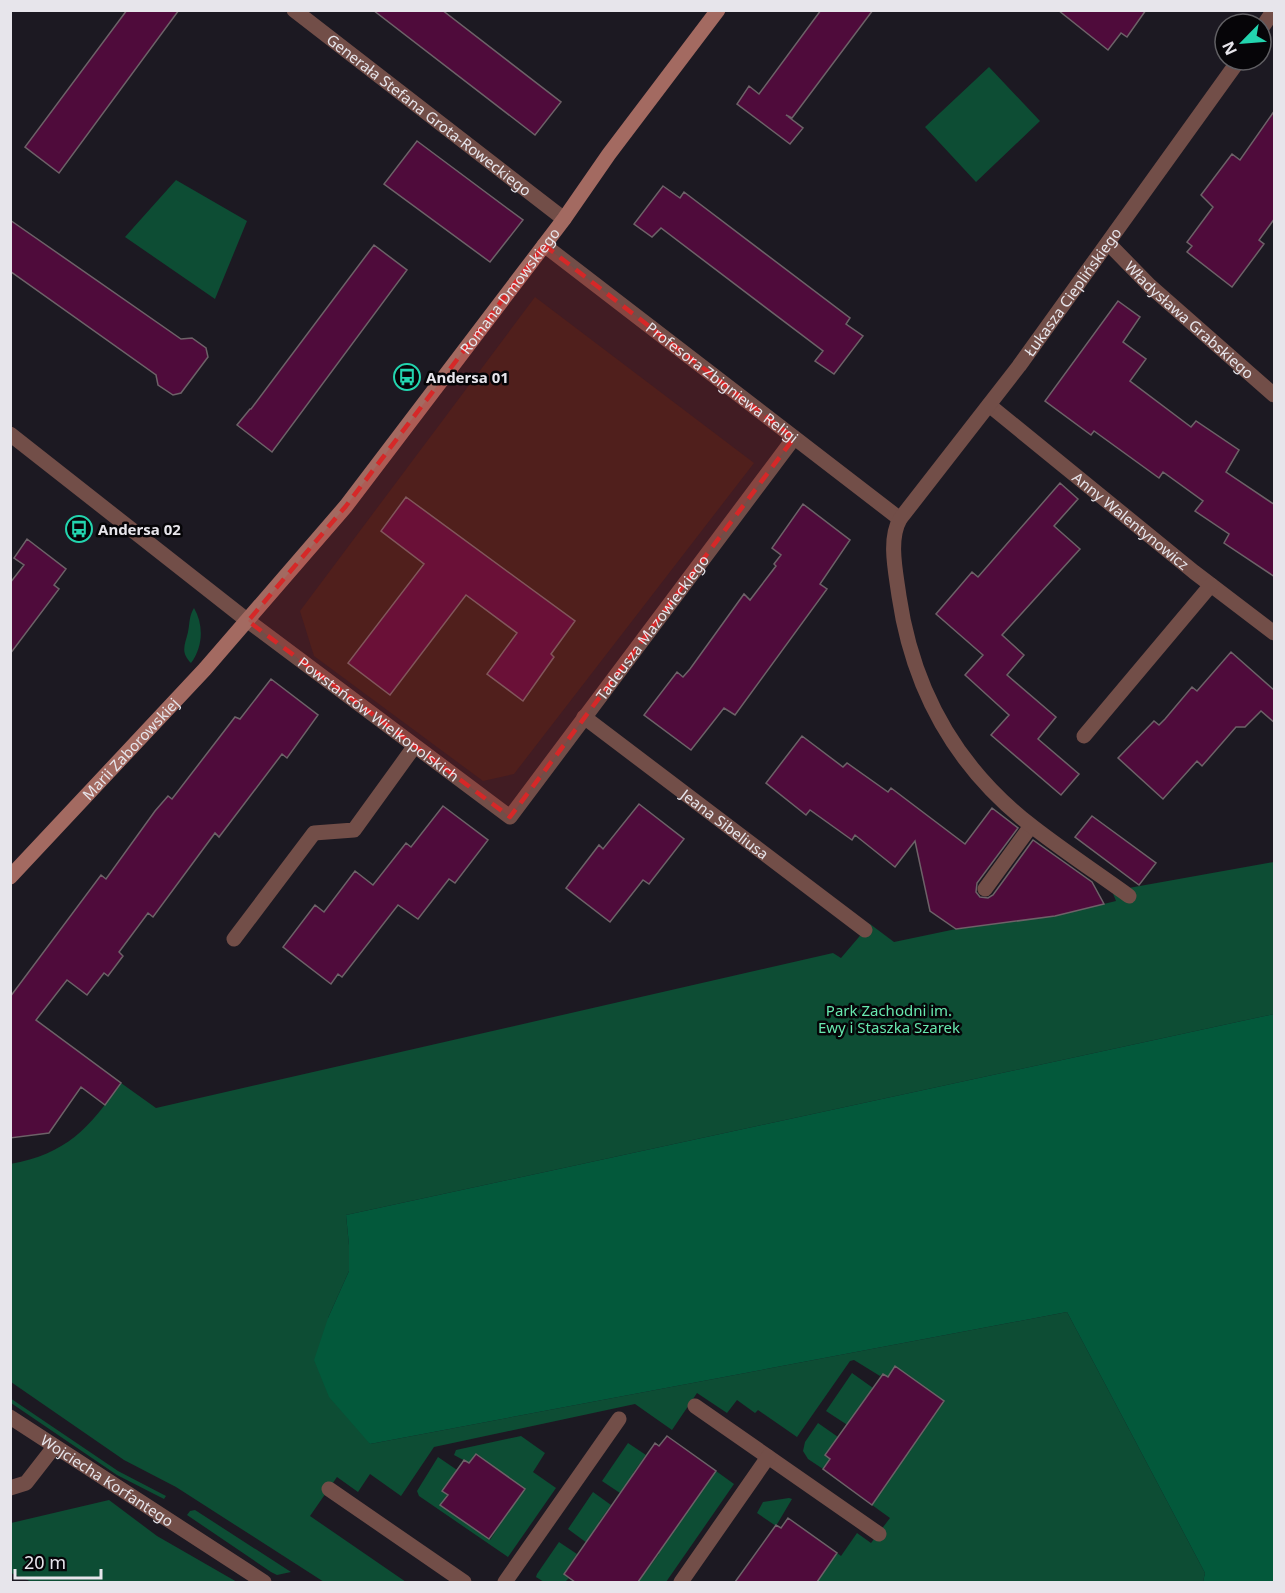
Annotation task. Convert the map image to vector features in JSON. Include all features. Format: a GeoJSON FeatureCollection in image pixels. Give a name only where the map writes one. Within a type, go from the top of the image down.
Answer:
{"type":"FeatureCollection","features":[{"type":"Feature","properties":{"kind":"street","name":"Generała Stefana Grota-Roweckiego"},"geometry":{"type":"LineString","coordinates":[[294,10],[564,219]]}},
{"type":"Feature","properties":{"kind":"street","name":"Romana Dmowskiego"},"geometry":{"type":"LineString","coordinates":[[248,621],[346,506],[564,219],[609,154],[718,10]]}},
{"type":"Feature","properties":{"kind":"street","name":"Łukasza Cieplińskiego"},"geometry":{"type":"LineString","coordinates":[[900,519],[989,405],[1230,72]]}},
{"type":"Feature","properties":{"kind":"street","name":"Władysława Grabskiego"},"geometry":{"type":"LineString","coordinates":[[1108,243],[1166,300],[1275,395]]}},
{"type":"Feature","properties":{"kind":"street","name":"Profesora Zbigniewa Religi"},"geometry":{"type":"LineString","coordinates":[[544,245],[900,519]]}},
{"type":"Feature","properties":{"kind":"street","name":"Anny Walentynowicz"},"geometry":{"type":"LineString","coordinates":[[989,405],[1211,585],[1275,633]]}},
{"type":"Feature","properties":{"kind":"street","name":"Powstańców Wielkopolskich"},"geometry":{"type":"LineString","coordinates":[[10,434],[248,621],[510,817]]}},
{"type":"Feature","properties":{"kind":"street","name":"Tadeusza Mazowieckiego"},"geometry":{"type":"LineString","coordinates":[[510,817],[794,438]]}},
{"type":"Feature","properties":{"kind":"street"},"geometry":{"type":"LineString","coordinates":[[900,519],[894,536],[902,613],[918,672],[935,716],[972,769],[1031,826],[1129,896]]}},
{"type":"Feature","properties":{"kind":"street"},"geometry":{"type":"LineString","coordinates":[[1084,736],[1211,585]]}},
{"type":"Feature","properties":{"kind":"street","name":"Marii Zaborowskiej"},"geometry":{"type":"LineString","coordinates":[[10,877],[248,621]]}},
{"type":"Feature","properties":{"kind":"street","name":"Jeana Sibeliusa"},"geometry":{"type":"LineString","coordinates":[[584,717],[865,930]]}},
{"type":"Feature","properties":{"kind":"street"},"geometry":{"type":"LineString","coordinates":[[234,939],[314,833],[354,830],[414,747]]}},
{"type":"Feature","properties":{"kind":"street"},"geometry":{"type":"LineString","coordinates":[[985,889],[1031,826]]}},
{"type":"Feature","properties":{"kind":"street"},"geometry":{"type":"LineString","coordinates":[[695,1406],[879,1534]]}},
{"type":"Feature","properties":{"kind":"street","name":"Wojciecha Korfantego"},"geometry":{"type":"LineString","coordinates":[[10,1417],[264,1582]]}},
{"type":"Feature","properties":{"kind":"street"},"geometry":{"type":"LineString","coordinates":[[505,1582],[619,1419]]}},
{"type":"Feature","properties":{"kind":"street"},"geometry":{"type":"LineString","coordinates":[[10,1488],[26,1483],[54,1447]]}},
{"type":"Feature","properties":{"kind":"street"},"geometry":{"type":"LineString","coordinates":[[681,1582],[768,1457]]}},
{"type":"Feature","properties":{"kind":"street"},"geometry":{"type":"LineString","coordinates":[[329,1489],[464,1582]]}},
{"type":"Feature","properties":{"kind":"highlighted area"},"geometry":{"type":"Polygon","coordinates":[[[544,245],[794,438],[510,817],[248,621],[346,506],[544,245]]]}},
{"type":"Feature","properties":{"kind":"shaded area"},"geometry":{"type":"Polygon","coordinates":[[[535,297],[754,463],[514,774],[483,781],[314,656],[300,611],[535,297]]]}},
{"type":"Feature","properties":{"kind":"green space"},"geometry":{"type":"Polygon","coordinates":[[[989,67],[1040,121],[976,182],[925,127],[989,67]]]}},
{"type":"Feature","properties":{"kind":"green space"},"geometry":{"type":"Polygon","coordinates":[[[176,180],[247,221],[215,299],[125,237],[176,180]]]}},
{"type":"Feature","properties":{"kind":"green space"},"geometry":{"type":"Polygon","coordinates":[[[194,608],[201,636],[198,650],[191,663],[185,655],[184,648],[190,616],[194,608]]]}},
{"type":"Feature","properties":{"kind":"green space","name":"Park Zachodni im. Ewy i Staszka Szarek"},"geometry":{"type":"Polygon","coordinates":[[[1274,862],[1274,1014],[346,1215],[349,1271],[328,1318],[370,1444],[1067,1312],[1205,1573],[1203,1582],[810,1582],[821,1567],[825,1570],[837,1553],[841,1556],[857,1533],[871,1543],[890,1518],[872,1505],[884,1487],[879,1483],[896,1470],[944,1402],[896,1367],[888,1377],[882,1374],[880,1376],[854,1360],[850,1361],[797,1437],[758,1410],[755,1413],[737,1400],[727,1413],[697,1393],[672,1430],[635,1404],[434,1447],[401,1496],[370,1474],[358,1492],[337,1477],[310,1516],[406,1582],[324,1582],[176,1487],[124,1460],[11,1382],[10,1164],[47,1153],[75,1137],[87,1126],[121,1083],[156,1108],[833,953],[841,958],[870,924],[894,942],[956,929],[1014,921],[1039,889],[1070,912],[1116,901],[1112,891],[1274,862]]]}},
{"type":"Feature","properties":{"kind":"green space"},"geometry":{"type":"Polygon","coordinates":[[[1274,1014],[1274,1582],[1203,1582],[1205,1573],[1067,1312],[370,1444],[329,1397],[314,1360],[328,1318],[349,1271],[346,1215],[1274,1014]]]}},
{"type":"Feature","properties":{"kind":"green space"},"geometry":{"type":"Polygon","coordinates":[[[852,1373],[873,1388],[861,1404],[866,1408],[852,1428],[826,1411],[852,1373]]]}},
{"type":"Feature","properties":{"kind":"green space"},"geometry":{"type":"Polygon","coordinates":[[[10,1398],[118,1471],[166,1496],[164,1499],[117,1475],[11,1403],[10,1398]]]}},
{"type":"Feature","properties":{"kind":"green space"},"geometry":{"type":"Polygon","coordinates":[[[818,1423],[838,1437],[825,1455],[830,1459],[823,1469],[808,1459],[803,1451],[805,1442],[818,1423]]]}},
{"type":"Feature","properties":{"kind":"green space"},"geometry":{"type":"Polygon","coordinates":[[[521,1436],[545,1453],[533,1472],[556,1488],[508,1557],[419,1496],[417,1491],[438,1457],[457,1470],[448,1495],[441,1505],[490,1540],[501,1523],[497,1519],[476,1454],[469,1463],[454,1455],[456,1450],[521,1436]]]}},
{"type":"Feature","properties":{"kind":"green space"},"geometry":{"type":"Polygon","coordinates":[[[628,1443],[646,1455],[633,1473],[638,1477],[620,1493],[602,1481],[628,1443]]]}},
{"type":"Feature","properties":{"kind":"green space"},"geometry":{"type":"Polygon","coordinates":[[[716,1471],[734,1484],[666,1582],[638,1582],[659,1554],[653,1550],[670,1536],[716,1471]]]}},
{"type":"Feature","properties":{"kind":"green space"},"geometry":{"type":"Polygon","coordinates":[[[593,1492],[611,1505],[599,1522],[604,1526],[591,1546],[568,1529],[593,1492]]]}},
{"type":"Feature","properties":{"kind":"green space"},"geometry":{"type":"Polygon","coordinates":[[[792,1499],[776,1526],[757,1513],[763,1502],[792,1499]]]}},
{"type":"Feature","properties":{"kind":"green space"},"geometry":{"type":"Polygon","coordinates":[[[109,1500],[157,1536],[237,1582],[32,1582],[11,1573],[11,1523],[109,1500]]]}},
{"type":"Feature","properties":{"kind":"green space"},"geometry":{"type":"Polygon","coordinates":[[[195,1510],[291,1572],[277,1575],[271,1572],[187,1515],[190,1511],[195,1510]]]}},
{"type":"Feature","properties":{"kind":"green space"},"geometry":{"type":"Polygon","coordinates":[[[559,1542],[577,1554],[564,1574],[569,1578],[565,1582],[544,1582],[536,1577],[537,1574],[559,1542]]]}},
{"type":"Feature","properties":{"kind":"building"},"geometry":{"type":"Polygon","coordinates":[[[127,10],[179,10],[59,173],[25,147],[127,10]]]}},
{"type":"Feature","properties":{"kind":"building"},"geometry":{"type":"Polygon","coordinates":[[[373,10],[442,10],[561,102],[535,135],[373,10]]]}},
{"type":"Feature","properties":{"kind":"building"},"geometry":{"type":"Polygon","coordinates":[[[821,10],[873,10],[792,118],[786,115],[803,128],[790,144],[737,104],[749,86],[759,94],[821,10]]]}},
{"type":"Feature","properties":{"kind":"building"},"geometry":{"type":"Polygon","coordinates":[[[1058,10],[1146,10],[1127,37],[1121,33],[1108,50],[1058,10]]]}},
{"type":"Feature","properties":{"kind":"building"},"geometry":{"type":"Polygon","coordinates":[[[1275,110],[1275,218],[1259,240],[1264,244],[1232,287],[1187,252],[1192,246],[1187,242],[1213,207],[1201,195],[1232,154],[1240,160],[1275,110]]]}},
{"type":"Feature","properties":{"kind":"building"},"geometry":{"type":"Polygon","coordinates":[[[417,141],[523,220],[490,262],[384,184],[417,141]]]}},
{"type":"Feature","properties":{"kind":"building"},"geometry":{"type":"Polygon","coordinates":[[[663,186],[680,198],[684,192],[850,318],[846,324],[863,336],[834,374],[815,361],[823,351],[661,228],[652,237],[634,224],[663,186]]]}},
{"type":"Feature","properties":{"kind":"building"},"geometry":{"type":"Polygon","coordinates":[[[10,220],[181,339],[192,338],[206,348],[208,357],[181,393],[173,395],[158,385],[156,375],[10,271],[10,220]]]}},
{"type":"Feature","properties":{"kind":"building"},"geometry":{"type":"Polygon","coordinates":[[[374,245],[407,270],[272,452],[237,425],[374,245]]]}},
{"type":"Feature","properties":{"kind":"building"},"geometry":{"type":"Polygon","coordinates":[[[1118,301],[1140,317],[1123,342],[1146,359],[1130,381],[1191,427],[1196,421],[1239,450],[1226,472],[1275,505],[1275,577],[1224,543],[1229,534],[1195,511],[1203,501],[1163,472],[1159,478],[1094,431],[1091,435],[1045,401],[1118,301]]]}},
{"type":"Feature","properties":{"kind":"building"},"geometry":{"type":"Polygon","coordinates":[[[1060,483],[1078,499],[1054,526],[1080,549],[1002,635],[1024,655],[1007,675],[1056,717],[1038,739],[1079,774],[1061,795],[991,735],[1009,715],[965,675],[983,655],[936,614],[972,572],[978,577],[1060,483]]]}},
{"type":"Feature","properties":{"kind":"building"},"geometry":{"type":"Polygon","coordinates":[[[406,497],[575,621],[551,654],[554,657],[523,701],[487,674],[517,633],[466,595],[390,695],[348,663],[424,564],[381,531],[406,497]]]}},
{"type":"Feature","properties":{"kind":"building"},"geometry":{"type":"Polygon","coordinates":[[[803,504],[850,540],[820,584],[827,589],[735,715],[724,708],[691,750],[644,715],[677,672],[683,677],[690,669],[744,594],[750,600],[776,566],[774,564],[781,555],[772,548],[803,504]]]}},
{"type":"Feature","properties":{"kind":"building"},"geometry":{"type":"Polygon","coordinates":[[[27,539],[66,569],[54,585],[59,589],[10,654],[10,583],[24,565],[14,558],[27,539]]]}},
{"type":"Feature","properties":{"kind":"building"},"geometry":{"type":"Polygon","coordinates":[[[1231,652],[1275,691],[1275,723],[1261,711],[1245,727],[1236,727],[1202,766],[1197,761],[1163,799],[1118,758],[1154,721],[1159,725],[1192,687],[1197,691],[1231,652]]]}},
{"type":"Feature","properties":{"kind":"building"},"geometry":{"type":"Polygon","coordinates":[[[271,679],[318,715],[287,758],[282,754],[219,837],[215,833],[153,917],[148,913],[119,952],[123,956],[108,976],[104,973],[87,995],[67,980],[36,1020],[121,1083],[105,1105],[81,1087],[49,1133],[10,1138],[10,997],[101,875],[106,879],[155,811],[168,796],[172,799],[235,717],[240,719],[271,679]]]}},
{"type":"Feature","properties":{"kind":"building"},"geometry":{"type":"Polygon","coordinates":[[[802,736],[843,767],[847,763],[888,792],[891,788],[965,844],[992,808],[1018,828],[977,883],[976,892],[980,897],[988,898],[993,895],[1033,840],[1092,882],[1104,904],[1055,916],[956,929],[930,911],[915,841],[895,867],[855,835],[852,840],[810,810],[806,815],[766,783],[802,736]]]}},
{"type":"Feature","properties":{"kind":"building"},"geometry":{"type":"Polygon","coordinates":[[[639,804],[684,839],[649,884],[643,880],[610,922],[566,888],[599,845],[603,849],[639,804]]]}},
{"type":"Feature","properties":{"kind":"building"},"geometry":{"type":"Polygon","coordinates":[[[443,806],[488,840],[455,883],[449,879],[418,919],[398,905],[342,977],[338,974],[331,984],[283,947],[315,905],[324,912],[355,871],[373,885],[406,843],[411,847],[443,806]]]}},
{"type":"Feature","properties":{"kind":"building"},"geometry":{"type":"Polygon","coordinates":[[[1092,816],[1156,863],[1139,885],[1075,837],[1092,816]]]}},
{"type":"Feature","properties":{"kind":"building"},"geometry":{"type":"Polygon","coordinates":[[[895,1366],[944,1401],[872,1505],[823,1469],[830,1459],[825,1455],[883,1374],[888,1377],[895,1366]]]}},
{"type":"Feature","properties":{"kind":"building"},"geometry":{"type":"Polygon","coordinates":[[[667,1436],[716,1471],[638,1582],[575,1582],[564,1574],[655,1443],[659,1446],[667,1436]]]}},
{"type":"Feature","properties":{"kind":"building"},"geometry":{"type":"Polygon","coordinates":[[[476,1454],[525,1489],[489,1539],[440,1505],[448,1495],[442,1491],[464,1460],[469,1463],[476,1454]]]}},
{"type":"Feature","properties":{"kind":"building"},"geometry":{"type":"Polygon","coordinates":[[[788,1518],[837,1553],[817,1582],[735,1582],[776,1525],[781,1528],[788,1518]]]}},
{"type":"Feature","properties":{"kind":"place","name":"Andersa 01"},"geometry":{"type":"Point","coordinates":[407,377]}},
{"type":"Feature","properties":{"kind":"place","name":"Andersa 02"},"geometry":{"type":"Point","coordinates":[79,529]}}]}
